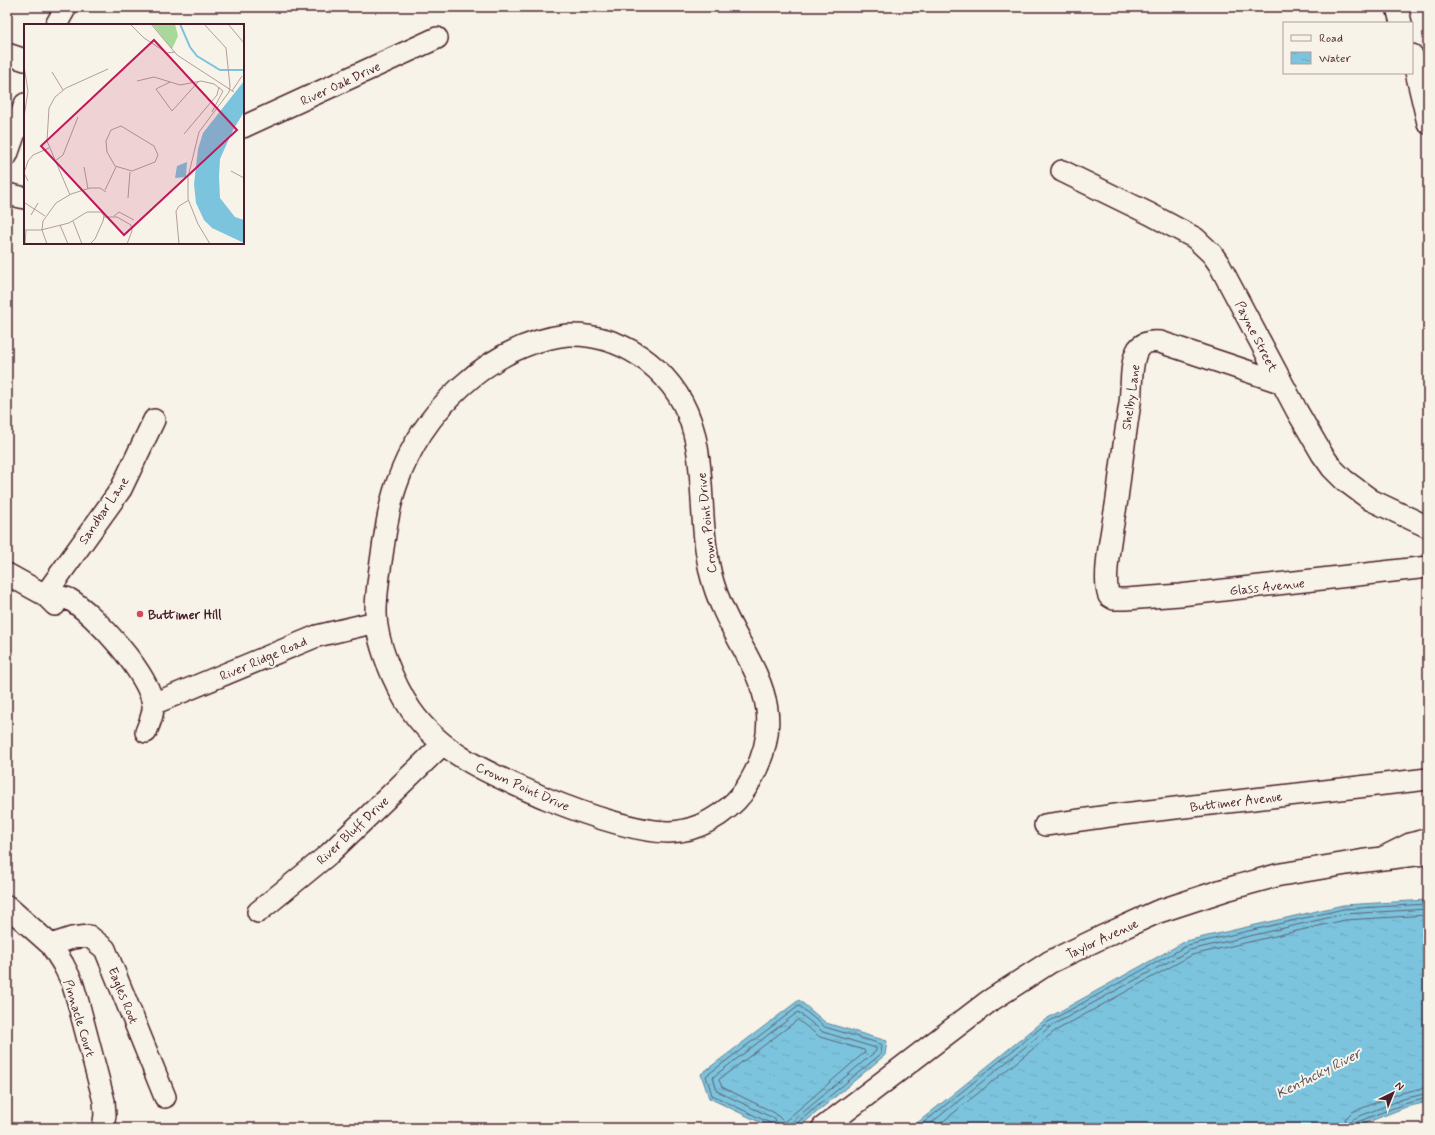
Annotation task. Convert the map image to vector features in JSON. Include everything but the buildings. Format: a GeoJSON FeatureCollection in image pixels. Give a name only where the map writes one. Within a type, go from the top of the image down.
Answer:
{"type":"FeatureCollection","features":[{"type":"Feature","properties":{"kind":"main road","name":"Taylor Avenue"},"geometry":{"type":"LineString","coordinates":[[823,1128],[988,1002],[1050,962],[1095,940],[1157,912],[1224,890],[1278,875],[1428,853]]}},
{"type":"Feature","properties":{"kind":"street"},"geometry":{"type":"LineString","coordinates":[[57,24],[66,7]]}},
{"type":"Feature","properties":{"kind":"street"},"geometry":{"type":"LineString","coordinates":[[1397,7],[1401,22]]}},
{"type":"Feature","properties":{"kind":"street","name":"River Oak Drive"},"geometry":{"type":"LineString","coordinates":[[244,128],[437,38]]}},
{"type":"Feature","properties":{"kind":"street"},"geometry":{"type":"LineString","coordinates":[[7,54],[24,60]]}},
{"type":"Feature","properties":{"kind":"street"},"geometry":{"type":"LineString","coordinates":[[1413,59],[1428,123]]}},
{"type":"Feature","properties":{"kind":"street"},"geometry":{"type":"LineString","coordinates":[[7,155],[24,107]]}},
{"type":"Feature","properties":{"kind":"street","name":"Payne Street"},"geometry":{"type":"LineString","coordinates":[[1062,171],[1185,232],[1204,245],[1220,264],[1280,382],[1322,454],[1344,480],[1371,500],[1428,527]]}},
{"type":"Feature","properties":{"kind":"street"},"geometry":{"type":"LineString","coordinates":[[7,194],[24,198]]}},
{"type":"Feature","properties":{"kind":"street","name":"Crown Point Drive"},"geometry":{"type":"LineString","coordinates":[[577,335],[606,340],[625,348],[650,363],[664,376],[682,400],[694,430],[700,468],[706,548],[715,591],[723,611],[761,685],[767,704],[768,722],[766,744],[757,768],[746,789],[735,802],[723,812],[696,827],[680,831],[663,832],[624,825],[557,803],[492,774],[454,753],[437,740],[424,726],[400,692],[385,656],[376,622],[379,572],[390,510],[396,487],[405,463],[418,440],[442,407],[471,378],[492,363],[513,351],[535,342],[556,337],[577,335]]}},
{"type":"Feature","properties":{"kind":"street","name":"Shelby Lane"},"geometry":{"type":"LineString","coordinates":[[1108,594],[1106,583],[1108,558],[1130,402],[1133,365],[1139,349],[1144,344],[1151,341],[1160,342],[1280,382]]}},
{"type":"Feature","properties":{"kind":"street","name":"Sandbar Lane"},"geometry":{"type":"LineString","coordinates":[[45,595],[120,489],[154,420]]}},
{"type":"Feature","properties":{"kind":"street","name":"Glass Avenue"},"geometry":{"type":"LineString","coordinates":[[1108,594],[1112,598],[1119,599],[1174,596],[1428,567]]}},
{"type":"Feature","properties":{"kind":"street"},"geometry":{"type":"LineString","coordinates":[[7,574],[45,595],[67,615],[112,639],[132,661],[148,690],[153,704],[153,710],[146,732]]}},
{"type":"Feature","properties":{"kind":"street","name":"River Ridge Road"},"geometry":{"type":"LineString","coordinates":[[153,704],[317,636],[376,622]]}},
{"type":"Feature","properties":{"kind":"street","name":"River Bluff Drive"},"geometry":{"type":"LineString","coordinates":[[258,912],[329,854],[443,744]]}},
{"type":"Feature","properties":{"kind":"street","name":"Buttimer Avenue"},"geometry":{"type":"LineString","coordinates":[[1045,825],[1139,812],[1428,779]]}},
{"type":"Feature","properties":{"kind":"street"},"geometry":{"type":"LineString","coordinates":[[1380,859],[1410,844],[1428,839]]}},
{"type":"Feature","properties":{"kind":"street","name":"Pinnacle Court"},"geometry":{"type":"LineString","coordinates":[[7,906],[51,946],[63,964],[72,982],[104,1101],[105,1116],[103,1128]]}},
{"type":"Feature","properties":{"kind":"street","name":"Eagles Root"},"geometry":{"type":"LineString","coordinates":[[51,946],[72,938],[89,936],[105,949],[165,1097]]}},
{"type":"Feature","properties":{"kind":"water","name":"Kentucky River"},"geometry":{"type":"Polygon","coordinates":[[[1428,900],[1428,1102],[1406,1107],[1353,1128],[911,1128],[1046,1019],[1186,941],[1343,905],[1428,900]]]}},
{"type":"Feature","properties":{"kind":"water"},"geometry":{"type":"Polygon","coordinates":[[[799,1000],[826,1023],[887,1041],[885,1055],[798,1128],[772,1128],[709,1098],[701,1074],[799,1000]]]}},
{"type":"Feature","properties":{"kind":"place","name":"Buttimer Hill"},"geometry":{"type":"Point","coordinates":[140,614]}}]}
